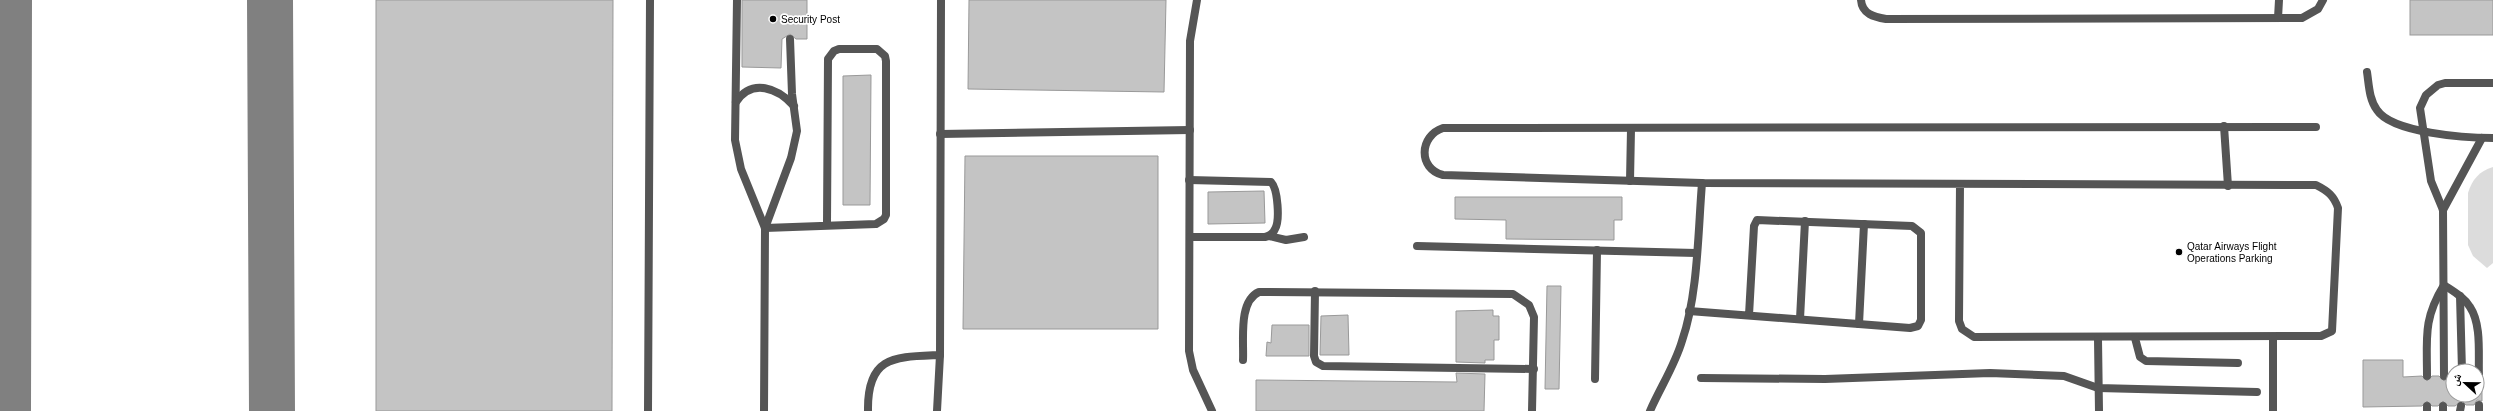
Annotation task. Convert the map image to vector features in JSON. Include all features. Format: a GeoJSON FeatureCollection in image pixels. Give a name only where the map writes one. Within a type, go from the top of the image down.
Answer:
{"type":"FeatureCollection","features":[{"type":"Feature","properties":{"kind":"street"},"geometry":{"type":"LineString","coordinates":[[648,411],[650,0]]}},
{"type":"Feature","properties":{"kind":"street"},"geometry":{"type":"LineString","coordinates":[[737,0],[735,140],[738,155],[765,228],[764,411]]}},
{"type":"Feature","properties":{"kind":"street"},"geometry":{"type":"LineString","coordinates":[[937,411],[940,356],[941,0]]}},
{"type":"Feature","properties":{"kind":"street"},"geometry":{"type":"LineString","coordinates":[[1197,0],[1190,41],[1189,351],[1193,370],[1212,411]]}},
{"type":"Feature","properties":{"kind":"street"},"geometry":{"type":"LineString","coordinates":[[1861,0],[1865,11],[1873,17],[1886,19],[2302,18],[2310,15],[2324,0]]}},
{"type":"Feature","properties":{"kind":"street"},"geometry":{"type":"LineString","coordinates":[[2278,18],[2279,0]]}},
{"type":"Feature","properties":{"kind":"street"},"geometry":{"type":"LineString","coordinates":[[765,228],[786,174],[795,143],[796,131],[790,39]]}},
{"type":"Feature","properties":{"kind":"street"},"geometry":{"type":"LineString","coordinates":[[765,228],[827,224],[876,224],[884,219],[886,215],[886,61],[882,51],[877,49],[834,50],[828,59],[827,224]]}},
{"type":"Feature","properties":{"kind":"street"},"geometry":{"type":"LineString","coordinates":[[2367,72],[2371,98],[2378,111],[2394,123],[2421,130],[2482,138],[2493,138]]}},
{"type":"Feature","properties":{"kind":"street"},"geometry":{"type":"LineString","coordinates":[[2444,376],[2443,210],[2431,181],[2421,130],[2420,108],[2431,89],[2445,83],[2493,83]]}},
{"type":"Feature","properties":{"kind":"street"},"geometry":{"type":"LineString","coordinates":[[736,102],[746,91],[765,88],[781,93],[794,106]]}},
{"type":"Feature","properties":{"kind":"street"},"geometry":{"type":"LineString","coordinates":[[2224,126],[2228,186]]}},
{"type":"Feature","properties":{"kind":"street"},"geometry":{"type":"LineString","coordinates":[[1960,184],[1959,321],[1962,329],[1974,337],[2273,337],[2321,336],[2332,331],[2338,208],[2335,199],[2327,190],[2316,185],[2228,186],[1960,184],[1702,183],[1443,175],[1432,170],[1424,156],[1426,140],[1431,134],[1443,128],[1631,129],[2224,126],[2316,127]]}},
{"type":"Feature","properties":{"kind":"street"},"geometry":{"type":"LineString","coordinates":[[1630,181],[1631,129]]}},
{"type":"Feature","properties":{"kind":"street"},"geometry":{"type":"LineString","coordinates":[[940,134],[1190,130]]}},
{"type":"Feature","properties":{"kind":"street"},"geometry":{"type":"LineString","coordinates":[[2443,210],[2482,138]]}},
{"type":"Feature","properties":{"kind":"street"},"geometry":{"type":"LineString","coordinates":[[1190,180],[1271,182],[1276,192],[1277,222],[1275,230],[1269,236]]}},
{"type":"Feature","properties":{"kind":"street"},"geometry":{"type":"LineString","coordinates":[[1650,411],[1682,343],[1689,311],[1702,183]]}},
{"type":"Feature","properties":{"kind":"street"},"geometry":{"type":"LineString","coordinates":[[1689,311],[1910,328],[1918,326],[1921,320],[1921,233],[1912,226],[1760,219],[1755,222],[1749,315]]}},
{"type":"Feature","properties":{"kind":"street"},"geometry":{"type":"LineString","coordinates":[[1800,319],[1805,221]]}},
{"type":"Feature","properties":{"kind":"street"},"geometry":{"type":"LineString","coordinates":[[1859,324],[1864,224]]}},
{"type":"Feature","properties":{"kind":"street"},"geometry":{"type":"LineString","coordinates":[[1190,237],[1261,238],[1269,236],[1286,240],[1304,237]]}},
{"type":"Feature","properties":{"kind":"street"},"geometry":{"type":"LineString","coordinates":[[1417,246],[1696,252]]}},
{"type":"Feature","properties":{"kind":"street"},"geometry":{"type":"LineString","coordinates":[[1596,379],[1597,250]]}},
{"type":"Feature","properties":{"kind":"street"},"geometry":{"type":"LineString","coordinates":[[2444,285],[2460,296],[2470,307],[2474,316],[2477,363]]}},
{"type":"Feature","properties":{"kind":"street"},"geometry":{"type":"LineString","coordinates":[[2427,376],[2430,312],[2444,285]]}},
{"type":"Feature","properties":{"kind":"street"},"geometry":{"type":"LineString","coordinates":[[1315,291],[1314,356],[1316,362],[1323,366],[1534,369]]}},
{"type":"Feature","properties":{"kind":"street"},"geometry":{"type":"LineString","coordinates":[[1243,360],[1246,305],[1251,297],[1264,292],[1315,291],[1512,294],[1519,296],[1529,305],[1534,317],[1532,411]]}},
{"type":"Feature","properties":{"kind":"street"},"geometry":{"type":"LineString","coordinates":[[2460,296],[2462,363]]}},
{"type":"Feature","properties":{"kind":"street"},"geometry":{"type":"LineString","coordinates":[[2273,337],[2273,411]]}},
{"type":"Feature","properties":{"kind":"street"},"geometry":{"type":"LineString","coordinates":[[2098,338],[2099,411]]}},
{"type":"Feature","properties":{"kind":"street"},"geometry":{"type":"LineString","coordinates":[[2135,338],[2138,354],[2146,361],[2238,363]]}},
{"type":"Feature","properties":{"kind":"street"},"geometry":{"type":"LineString","coordinates":[[868,411],[870,387],[874,375],[891,359],[940,356]]}},
{"type":"Feature","properties":{"kind":"street"},"geometry":{"type":"LineString","coordinates":[[1701,378],[1825,379],[1990,373],[2064,376],[2098,388],[2258,392]]}},
{"type":"Feature","properties":{"kind":"shaded area"},"geometry":{"type":"Polygon","coordinates":[[[2493,167],[2493,263],[2487,268],[2473,256],[2468,245],[2468,193],[2477,177],[2484,171],[2493,167]]]}},
{"type":"Feature","properties":{"kind":"building"},"geometry":{"type":"Polygon","coordinates":[[[376,0],[613,0],[612,411],[376,411],[376,0]]]}},
{"type":"Feature","properties":{"kind":"building","name":"Security Post"},"geometry":{"type":"Polygon","coordinates":[[[742,0],[807,0],[807,39],[796,39],[790,34],[782,39],[781,68],[742,67],[742,0]]]}},
{"type":"Feature","properties":{"kind":"building"},"geometry":{"type":"Polygon","coordinates":[[[969,0],[1166,0],[1164,92],[968,89],[969,0]]]}},
{"type":"Feature","properties":{"kind":"building"},"geometry":{"type":"Polygon","coordinates":[[[2410,0],[2493,0],[2493,35],[2410,35],[2410,0]]]}},
{"type":"Feature","properties":{"kind":"building"},"geometry":{"type":"Polygon","coordinates":[[[871,75],[870,205],[843,205],[843,76],[871,75]]]}},
{"type":"Feature","properties":{"kind":"building"},"geometry":{"type":"Polygon","coordinates":[[[965,156],[1158,156],[1158,329],[963,329],[965,156]]]}},
{"type":"Feature","properties":{"kind":"building"},"geometry":{"type":"Polygon","coordinates":[[[1264,191],[1265,223],[1208,224],[1208,192],[1264,191]]]}},
{"type":"Feature","properties":{"kind":"building"},"geometry":{"type":"Polygon","coordinates":[[[1455,197],[1622,197],[1622,220],[1614,220],[1614,240],[1506,239],[1506,220],[1455,219],[1455,197]]]}},
{"type":"Feature","properties":{"kind":"building"},"geometry":{"type":"Polygon","coordinates":[[[1547,286],[1561,286],[1559,389],[1545,389],[1547,286]]]}},
{"type":"Feature","properties":{"kind":"building"},"geometry":{"type":"Polygon","coordinates":[[[1493,310],[1493,316],[1499,316],[1499,340],[1494,340],[1494,360],[1485,360],[1485,363],[1456,362],[1456,311],[1493,310]]]}},
{"type":"Feature","properties":{"kind":"building"},"geometry":{"type":"Polygon","coordinates":[[[1348,315],[1349,355],[1320,355],[1321,316],[1348,315]]]}},
{"type":"Feature","properties":{"kind":"building"},"geometry":{"type":"Polygon","coordinates":[[[1272,325],[1309,325],[1309,356],[1266,356],[1267,342],[1271,343],[1272,325]]]}},
{"type":"Feature","properties":{"kind":"building"},"geometry":{"type":"Polygon","coordinates":[[[2363,360],[2403,360],[2403,377],[2422,376],[2427,381],[2432,376],[2439,376],[2444,381],[2445,380],[2445,403],[2443,401],[2438,406],[2432,406],[2427,401],[2422,406],[2363,407],[2363,360]]]}},
{"type":"Feature","properties":{"kind":"building"},"geometry":{"type":"Polygon","coordinates":[[[1456,373],[1485,374],[1484,411],[1256,411],[1256,380],[1457,382],[1456,373]]]}},
{"type":"Feature","properties":{"kind":"building"},"geometry":{"type":"Polygon","coordinates":[[[2445,403],[2459,403],[2455,406],[2448,406],[2445,403]]]}},
{"type":"Feature","properties":{"kind":"building"},"geometry":{"type":"Polygon","coordinates":[[[2464,403],[2475,403],[2474,405],[2466,405],[2464,403]]]}},
{"type":"Feature","properties":{"kind":"taxiway"},"geometry":{"type":"LineString","coordinates":[[8,411],[9,0]]}},
{"type":"Feature","properties":{"kind":"taxiway"},"geometry":{"type":"LineString","coordinates":[[270,0],[272,411]]}},
{"type":"Feature","properties":{"kind":"place","name":"Security Post"},"geometry":{"type":"Point","coordinates":[773,19]}},
{"type":"Feature","properties":{"kind":"place","name":"Qatar Airways Flight Operations Parking"},"geometry":{"type":"Point","coordinates":[2179,252]}}]}
